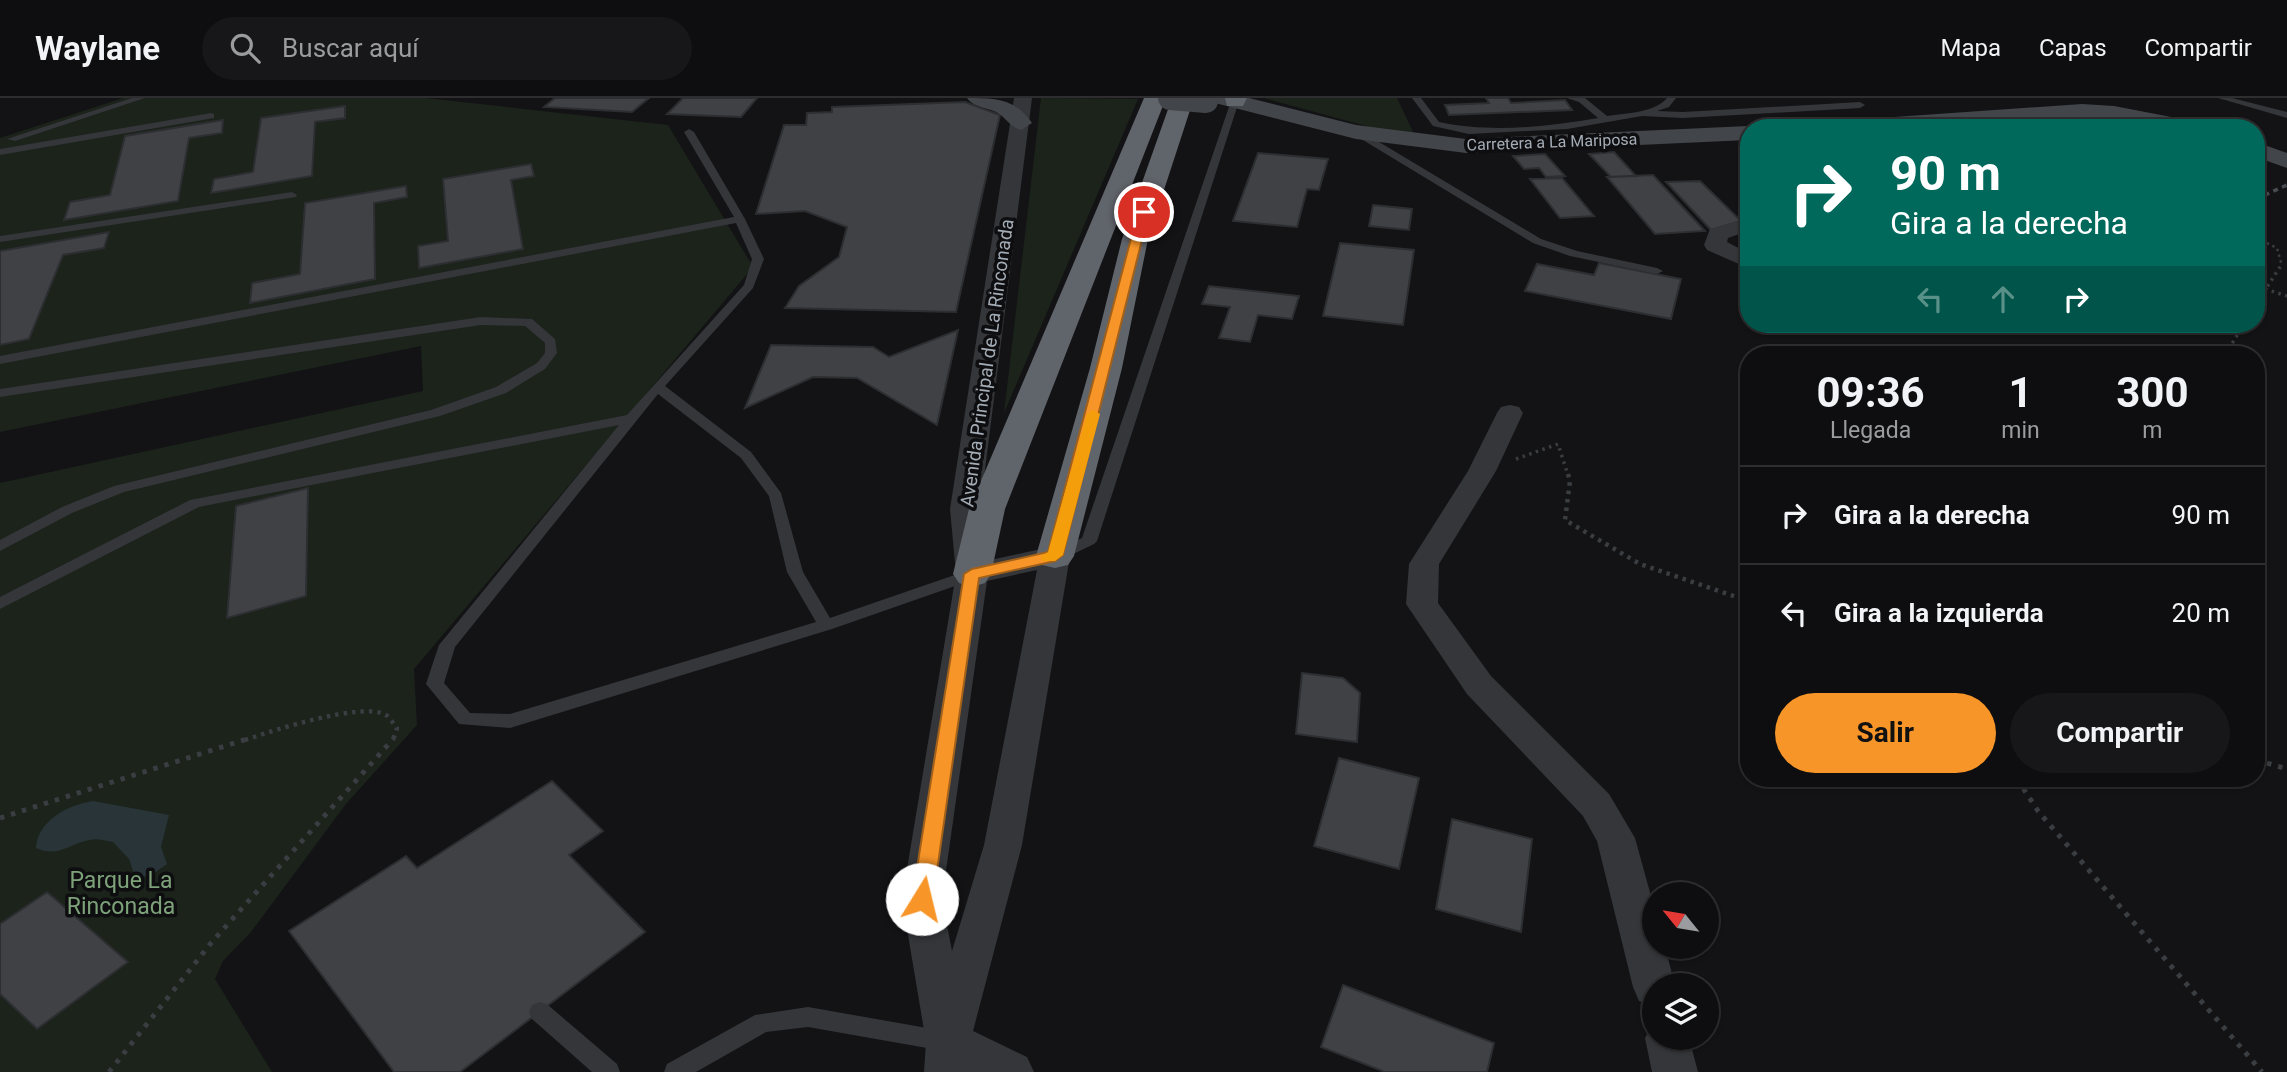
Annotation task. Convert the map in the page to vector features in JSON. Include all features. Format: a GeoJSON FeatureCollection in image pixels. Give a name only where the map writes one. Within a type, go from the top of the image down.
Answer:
{"type":"FeatureCollection","features":[{"type":"Feature","properties":{"kind":"highway"},"geometry":{"type":"LineString","coordinates":[[972,574],[987,509],[1155,98]]}},
{"type":"Feature","properties":{"kind":"highway"},"geometry":{"type":"LineString","coordinates":[[1055,555],[1106,368],[1135,239],[1216,99]]}},
{"type":"Feature","properties":{"kind":"street"},"geometry":{"type":"LineString","coordinates":[[978,98],[1005,108],[1021,123]]}},
{"type":"Feature","properties":{"kind":"street","name":"Avenida Principal de La Rinconada"},"geometry":{"type":"LineString","coordinates":[[942,1062],[922,899],[972,574],[965,509],[1023,98]]}},
{"type":"Feature","properties":{"kind":"street","name":"Carretera a La Mariposa"},"geometry":{"type":"LineString","coordinates":[[1170,98],[1216,99],[1356,132],[1466,146],[1740,133]]}},
{"type":"Feature","properties":{"kind":"street"},"geometry":{"type":"LineString","coordinates":[[1978,119],[2081,111],[2145,119]]}},
{"type":"Feature","properties":{"kind":"street"},"geometry":{"type":"LineString","coordinates":[[2265,152],[2287,161]]}},
{"type":"Feature","properties":{"kind":"street"},"geometry":{"type":"LineString","coordinates":[[1740,227],[1718,234],[1715,245],[1740,257]]}},
{"type":"Feature","properties":{"kind":"street"},"geometry":{"type":"LineString","coordinates":[[1510,413],[1482,471],[1424,564],[1422,604],[1479,685],[1596,805],[1616,838],[1650,973]]}},
{"type":"Feature","properties":{"kind":"street"},"geometry":{"type":"LineString","coordinates":[[972,574],[1055,555],[1003,845],[942,1062],[1011,1072]]}},
{"type":"Feature","properties":{"kind":"street"},"geometry":{"type":"LineString","coordinates":[[1670,1050],[1675,1072]]}},
{"type":"Feature","properties":{"kind":"lane"},"geometry":{"type":"LineString","coordinates":[[0,143],[141,98]]}},
{"type":"Feature","properties":{"kind":"lane"},"geometry":{"type":"LineString","coordinates":[[1416,98],[1431,121],[1456,131],[1567,126],[1642,113],[1666,105],[1672,98]]}},
{"type":"Feature","properties":{"kind":"lane"},"geometry":{"type":"LineString","coordinates":[[1571,98],[1582,100],[1605,119]]}},
{"type":"Feature","properties":{"kind":"lane"},"geometry":{"type":"LineString","coordinates":[[2222,98],[2287,115]]}},
{"type":"Feature","properties":{"kind":"lane"},"geometry":{"type":"LineString","coordinates":[[1055,555],[1089,541],[1216,99]]}},
{"type":"Feature","properties":{"kind":"lane"},"geometry":{"type":"LineString","coordinates":[[1642,113],[1683,115],[1860,105]]}},
{"type":"Feature","properties":{"kind":"lane"},"geometry":{"type":"LineString","coordinates":[[0,152],[211,116]]}},
{"type":"Feature","properties":{"kind":"lane"},"geometry":{"type":"LineString","coordinates":[[689,132],[740,219],[758,260],[749,286],[657,387],[447,645],[435,684],[465,719],[510,721],[826,625],[972,574]]}},
{"type":"Feature","properties":{"kind":"lane"},"geometry":{"type":"LineString","coordinates":[[1356,132],[1537,241],[1574,254],[1657,271]]}},
{"type":"Feature","properties":{"kind":"lane"},"geometry":{"type":"LineString","coordinates":[[0,239],[292,195]]}},
{"type":"Feature","properties":{"kind":"lane"},"geometry":{"type":"LineString","coordinates":[[0,360],[740,219]]}},
{"type":"Feature","properties":{"kind":"lane"},"geometry":{"type":"LineString","coordinates":[[0,393],[481,321],[528,322],[551,342],[551,353],[541,366],[502,390],[435,413],[119,489],[67,510],[0,546]]}},
{"type":"Feature","properties":{"kind":"lane"},"geometry":{"type":"LineString","coordinates":[[657,387],[746,455],[776,496],[795,572],[826,625]]}},
{"type":"Feature","properties":{"kind":"lane"},"geometry":{"type":"LineString","coordinates":[[0,604],[195,503],[632,418]]}},
{"type":"Feature","properties":{"kind":"lane"},"geometry":{"type":"LineString","coordinates":[[540,1012],[609,1072]]}},
{"type":"Feature","properties":{"kind":"lane"},"geometry":{"type":"LineString","coordinates":[[675,1072],[763,1022],[808,1017],[942,1062]]}},
{"type":"Feature","properties":{"kind":"path"},"geometry":{"type":"LineString","coordinates":[[2265,242],[2277,248],[2282,265],[2265,289],[2287,296]]}},
{"type":"Feature","properties":{"kind":"path"},"geometry":{"type":"LineString","coordinates":[[1482,471],[1558,444],[1570,481],[1564,520],[1640,564],[1740,598]]}},
{"type":"Feature","properties":{"kind":"path"},"geometry":{"type":"LineString","coordinates":[[0,818],[310,719],[369,712],[386,715],[397,728],[393,740],[216,934],[157,1006],[109,1072]]}},
{"type":"Feature","properties":{"kind":"path"},"geometry":{"type":"LineString","coordinates":[[2265,763],[2287,769]]}},
{"type":"Feature","properties":{"kind":"path"},"geometry":{"type":"LineString","coordinates":[[2023,787],[2038,811],[2262,1072]]}},
{"type":"Feature","properties":{"kind":"green space","name":"Parque La Rinconada"},"geometry":{"type":"Polygon","coordinates":[[[123,98],[426,98],[668,125],[753,267],[414,669],[417,725],[346,804],[251,932],[223,961],[215,979],[272,1072],[0,1072],[0,483],[423,391],[421,346],[0,432],[0,138],[123,98]]]}},
{"type":"Feature","properties":{"kind":"green space"},"geometry":{"type":"Polygon","coordinates":[[[1041,98],[1138,99],[1004,413],[1041,98]]]}},
{"type":"Feature","properties":{"kind":"green space"},"geometry":{"type":"Polygon","coordinates":[[[1264,98],[1397,98],[1417,140],[1264,98]]]}},
{"type":"Feature","properties":{"kind":"shaded area"},"geometry":{"type":"Polygon","coordinates":[[[93,801],[169,815],[161,847],[167,864],[150,876],[135,877],[129,859],[113,842],[93,839],[51,852],[36,848],[42,829],[48,822],[65,810],[93,801]]]}},
{"type":"Feature","properties":{"kind":"building"},"geometry":{"type":"Polygon","coordinates":[[[555,98],[649,98],[632,112],[544,107],[555,98]]]}},
{"type":"Feature","properties":{"kind":"building"},"geometry":{"type":"Polygon","coordinates":[[[683,98],[757,98],[741,117],[667,114],[683,98]]]}},
{"type":"Feature","properties":{"kind":"building"},"geometry":{"type":"Polygon","coordinates":[[[1486,98],[1508,98],[1511,103],[1565,100],[1572,110],[1449,115],[1445,105],[1489,103],[1486,98]]]}},
{"type":"Feature","properties":{"kind":"building"},"geometry":{"type":"Polygon","coordinates":[[[965,102],[1000,115],[956,312],[785,308],[799,286],[839,257],[847,227],[805,211],[756,214],[784,125],[806,125],[807,113],[832,112],[832,107],[965,102]]]}},
{"type":"Feature","properties":{"kind":"building"},"geometry":{"type":"Polygon","coordinates":[[[345,106],[345,118],[315,122],[312,176],[211,193],[214,179],[253,172],[261,118],[345,106]]]}},
{"type":"Feature","properties":{"kind":"building"},"geometry":{"type":"Polygon","coordinates":[[[223,120],[222,133],[189,138],[178,201],[64,220],[70,202],[110,195],[125,136],[223,120]]]}},
{"type":"Feature","properties":{"kind":"building"},"geometry":{"type":"Polygon","coordinates":[[[1614,152],[1636,176],[1611,177],[1589,154],[1614,152]]]}},
{"type":"Feature","properties":{"kind":"building"},"geometry":{"type":"Polygon","coordinates":[[[1258,153],[1328,159],[1319,190],[1307,189],[1297,227],[1233,221],[1258,153]]]}},
{"type":"Feature","properties":{"kind":"building"},"geometry":{"type":"Polygon","coordinates":[[[1545,154],[1565,176],[1546,177],[1539,168],[1524,169],[1513,156],[1545,154]]]}},
{"type":"Feature","properties":{"kind":"building"},"geometry":{"type":"Polygon","coordinates":[[[531,164],[534,176],[511,180],[523,249],[419,268],[418,246],[448,241],[443,179],[531,164]]]}},
{"type":"Feature","properties":{"kind":"building"},"geometry":{"type":"Polygon","coordinates":[[[1653,175],[1705,231],[1655,234],[1607,177],[1653,175]]]}},
{"type":"Feature","properties":{"kind":"building"},"geometry":{"type":"Polygon","coordinates":[[[1562,178],[1594,216],[1560,218],[1530,179],[1562,178]]]}},
{"type":"Feature","properties":{"kind":"building"},"geometry":{"type":"Polygon","coordinates":[[[1700,181],[1740,221],[1711,230],[1666,182],[1700,181]]]}},
{"type":"Feature","properties":{"kind":"building"},"geometry":{"type":"Polygon","coordinates":[[[406,186],[407,197],[374,203],[375,279],[250,303],[252,283],[300,274],[305,203],[406,186]]]}},
{"type":"Feature","properties":{"kind":"building"},"geometry":{"type":"Polygon","coordinates":[[[1373,205],[1412,209],[1409,230],[1369,226],[1373,205]]]}},
{"type":"Feature","properties":{"kind":"building"},"geometry":{"type":"Polygon","coordinates":[[[109,232],[104,248],[63,255],[29,339],[0,345],[0,251],[109,232]]]}},
{"type":"Feature","properties":{"kind":"building"},"geometry":{"type":"Polygon","coordinates":[[[1340,243],[1414,250],[1403,325],[1323,316],[1340,243]]]}},
{"type":"Feature","properties":{"kind":"building"},"geometry":{"type":"Polygon","coordinates":[[[1599,263],[1681,279],[1671,319],[1525,291],[1537,264],[1594,275],[1599,263]]]}},
{"type":"Feature","properties":{"kind":"building"},"geometry":{"type":"Polygon","coordinates":[[[1209,286],[1299,296],[1292,319],[1258,315],[1250,342],[1219,338],[1230,307],[1202,304],[1209,286]]]}},
{"type":"Feature","properties":{"kind":"building"},"geometry":{"type":"Polygon","coordinates":[[[958,330],[937,425],[857,378],[813,377],[745,408],[771,345],[873,347],[889,357],[958,330]]]}},
{"type":"Feature","properties":{"kind":"building"},"geometry":{"type":"Polygon","coordinates":[[[308,488],[306,596],[227,618],[236,506],[308,488]]]}},
{"type":"Feature","properties":{"kind":"building"},"geometry":{"type":"Polygon","coordinates":[[[1302,673],[1343,678],[1360,693],[1357,742],[1296,734],[1302,673]]]}},
{"type":"Feature","properties":{"kind":"building"},"geometry":{"type":"Polygon","coordinates":[[[1339,758],[1419,778],[1399,869],[1314,846],[1339,758]]]}},
{"type":"Feature","properties":{"kind":"building"},"geometry":{"type":"Polygon","coordinates":[[[552,781],[603,831],[569,855],[645,932],[460,1072],[394,1072],[289,931],[406,856],[417,868],[552,781]]]}},
{"type":"Feature","properties":{"kind":"building"},"geometry":{"type":"Polygon","coordinates":[[[1452,819],[1532,839],[1521,932],[1436,909],[1452,819]]]}},
{"type":"Feature","properties":{"kind":"building"},"geometry":{"type":"Polygon","coordinates":[[[47,892],[128,962],[37,1029],[0,994],[0,924],[47,892]]]}},
{"type":"Feature","properties":{"kind":"building"},"geometry":{"type":"Polygon","coordinates":[[[1343,985],[1494,1043],[1487,1072],[1385,1072],[1321,1047],[1343,985]]]}},
{"type":"Feature","properties":{"kind":"railway"},"geometry":{"type":"LineString","coordinates":[[2265,195],[2287,185]]}},
{"type":"Feature","properties":{"kind":"slow traffic"},"geometry":{"type":"LineString","coordinates":[[1048,557],[1055,555],[1093,414]]}},
{"type":"Feature","properties":{"kind":"route"},"geometry":{"type":"LineString","coordinates":[[922,899],[972,574],[1055,555],[1106,368],[1135,239],[1144,212]]}}]}
